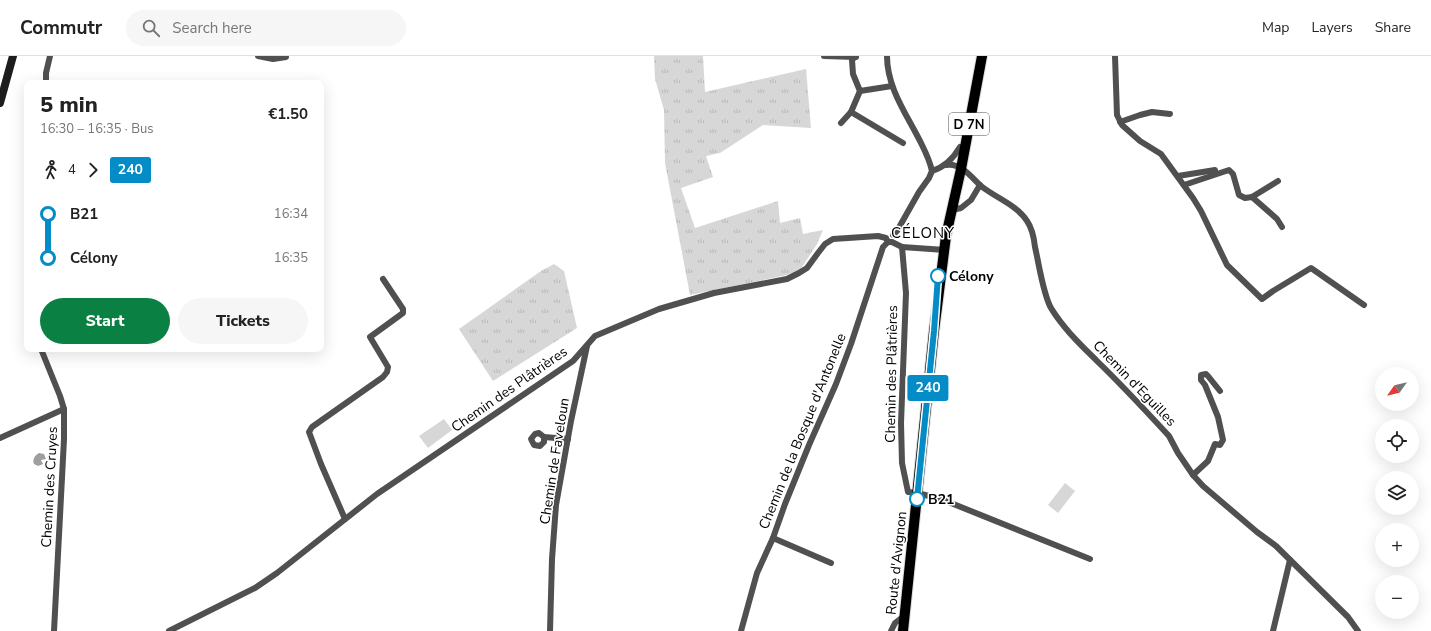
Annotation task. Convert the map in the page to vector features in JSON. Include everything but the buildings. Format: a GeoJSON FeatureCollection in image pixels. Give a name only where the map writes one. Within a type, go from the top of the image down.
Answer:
{"type":"FeatureCollection","features":[{"type":"Feature","properties":{"kind":"main road"},"geometry":{"type":"LineString","coordinates":[[0,103],[13,56]]}},
{"type":"Feature","properties":{"kind":"main road","name":"Route d'Avignon"},"geometry":{"type":"LineString","coordinates":[[943,250],[952,210],[955,167],[982,56]]}},
{"type":"Feature","properties":{"kind":"main road","name":"Route d'Avignon"},"geometry":{"type":"LineString","coordinates":[[903,631],[943,250],[944,224],[955,167],[977,80]]}},
{"type":"Feature","properties":{"kind":"street"},"geometry":{"type":"LineString","coordinates":[[46,80],[50,56]]}},
{"type":"Feature","properties":{"kind":"street"},"geometry":{"type":"LineString","coordinates":[[258,56],[273,59],[286,57]]}},
{"type":"Feature","properties":{"kind":"street"},"geometry":{"type":"LineString","coordinates":[[824,56],[856,56]]}},
{"type":"Feature","properties":{"kind":"street"},"geometry":{"type":"LineString","coordinates":[[840,123],[851,112],[860,91],[853,74],[852,60],[856,56]]}},
{"type":"Feature","properties":{"kind":"street"},"geometry":{"type":"LineString","coordinates":[[887,56],[888,75],[892,86],[922,146],[932,171],[897,231],[894,235],[890,234],[889,241],[902,247],[943,250]]}},
{"type":"Feature","properties":{"kind":"street"},"geometry":{"type":"LineString","coordinates":[[1115,56],[1117,116],[1120,122],[1140,141],[1161,154],[1178,176],[1201,211],[1227,265],[1262,299],[1311,268],[1364,305]]}},
{"type":"Feature","properties":{"kind":"street"},"geometry":{"type":"LineString","coordinates":[[860,91],[892,86]]}},
{"type":"Feature","properties":{"kind":"street"},"geometry":{"type":"LineString","coordinates":[[851,112],[904,143]]}},
{"type":"Feature","properties":{"kind":"street"},"geometry":{"type":"LineString","coordinates":[[1120,122],[1152,112],[1170,114]]}},
{"type":"Feature","properties":{"kind":"street"},"geometry":{"type":"LineString","coordinates":[[932,171],[955,167]]}},
{"type":"Feature","properties":{"kind":"street","name":"Chemin d'Eguilles"},"geometry":{"type":"LineString","coordinates":[[955,167],[991,194],[1020,212],[1027,220],[1032,231],[1044,288],[1051,308],[1079,343],[1169,436],[1178,453],[1193,475],[1220,501],[1276,546],[1306,574],[1348,617],[1358,631]]}},
{"type":"Feature","properties":{"kind":"street"},"geometry":{"type":"LineString","coordinates":[[1178,176],[1215,170]]}},
{"type":"Feature","properties":{"kind":"street"},"geometry":{"type":"LineString","coordinates":[[1184,185],[1229,170],[1233,174],[1239,195],[1245,198],[1252,197],[1278,181]]}},
{"type":"Feature","properties":{"kind":"street"},"geometry":{"type":"LineString","coordinates":[[952,210],[961,208],[971,200],[980,185]]}},
{"type":"Feature","properties":{"kind":"street"},"geometry":{"type":"LineString","coordinates":[[1252,197],[1277,219],[1282,227]]}},
{"type":"Feature","properties":{"kind":"street","name":"Chemin des Plâtrières"},"geometry":{"type":"LineString","coordinates":[[169,631],[255,588],[277,573],[383,490],[573,361],[595,336],[659,309],[714,293],[786,279],[807,268],[825,244],[832,239],[878,236],[889,241]]}},
{"type":"Feature","properties":{"kind":"street","name":"Chemin de la Bosque d'Antonelle"},"geometry":{"type":"LineString","coordinates":[[741,631],[757,573],[773,538],[809,444],[836,384],[851,344],[883,247],[889,241]]}},
{"type":"Feature","properties":{"kind":"street","name":"Chemin des Plâtrières"},"geometry":{"type":"LineString","coordinates":[[902,247],[906,293],[901,423],[902,463],[908,492],[917,493]]}},
{"type":"Feature","properties":{"kind":"street"},"geometry":{"type":"LineString","coordinates":[[345,519],[309,432],[312,427],[383,377],[387,372],[388,367],[370,337],[403,313],[404,309],[383,279]]}},
{"type":"Feature","properties":{"kind":"street","name":"Chemin de Faveloun"},"geometry":{"type":"LineString","coordinates":[[550,631],[552,558],[556,505],[588,344]]}},
{"type":"Feature","properties":{"kind":"street","name":"Chemin des Cruyes"},"geometry":{"type":"LineString","coordinates":[[42,352],[64,409],[64,439],[54,631]]}},
{"type":"Feature","properties":{"kind":"street"},"geometry":{"type":"LineString","coordinates":[[1193,475],[1208,461],[1215,444],[1220,445],[1223,440],[1218,417],[1205,385],[1201,380],[1201,375],[1206,374],[1220,391]]}},
{"type":"Feature","properties":{"kind":"street"},"geometry":{"type":"LineString","coordinates":[[0,438],[64,409]]}},
{"type":"Feature","properties":{"kind":"street"},"geometry":{"type":"LineString","coordinates":[[544,437],[568,439]]}},
{"type":"Feature","properties":{"kind":"street"},"geometry":{"type":"LineString","coordinates":[[917,493],[942,499],[1090,559]]}},
{"type":"Feature","properties":{"kind":"street"},"geometry":{"type":"LineString","coordinates":[[773,538],[831,563]]}},
{"type":"Feature","properties":{"kind":"street"},"geometry":{"type":"LineString","coordinates":[[1273,631],[1290,560]]}},
{"type":"Feature","properties":{"kind":"street"},"geometry":{"type":"LineString","coordinates":[[891,631],[895,623],[904,616]]}},
{"type":"Feature","properties":{"kind":"green space"},"geometry":{"type":"Polygon","coordinates":[[[654,56],[703,56],[705,92],[806,69],[811,128],[763,125],[720,153],[706,156],[713,177],[681,188],[695,228],[778,201],[780,223],[800,218],[803,234],[823,230],[817,244],[799,271],[787,275],[690,295],[665,163],[664,110],[655,79],[654,56]]]}},
{"type":"Feature","properties":{"kind":"green space"},"geometry":{"type":"Polygon","coordinates":[[[554,264],[564,271],[577,328],[493,381],[459,329],[541,271],[554,264]]]}},
{"type":"Feature","properties":{"kind":"green space"},"geometry":{"type":"Polygon","coordinates":[[[444,419],[452,430],[428,448],[419,436],[444,419]]]}},
{"type":"Feature","properties":{"kind":"green space"},"geometry":{"type":"Polygon","coordinates":[[[1065,483],[1075,491],[1058,513],[1048,505],[1065,483]]]}},
{"type":"Feature","properties":{"kind":"shaded area"},"geometry":{"type":"Polygon","coordinates":[[[39,453],[44,454],[46,459],[41,460],[43,464],[38,466],[34,464],[33,461],[35,456],[39,453]]]}},
{"type":"Feature","properties":{"kind":"bus line","name":"240"},"geometry":{"type":"LineString","coordinates":[[917,499],[938,276]]}},
{"type":"Feature","properties":{"kind":"place","name":"Célony"},"geometry":{"type":"Point","coordinates":[938,276]}},
{"type":"Feature","properties":{"kind":"place","name":"B21"},"geometry":{"type":"Point","coordinates":[917,499]}},
{"type":"Feature","properties":{"kind":"district","name":"CÉLONY"},"geometry":{"type":"Point","coordinates":[923,233]}}]}
